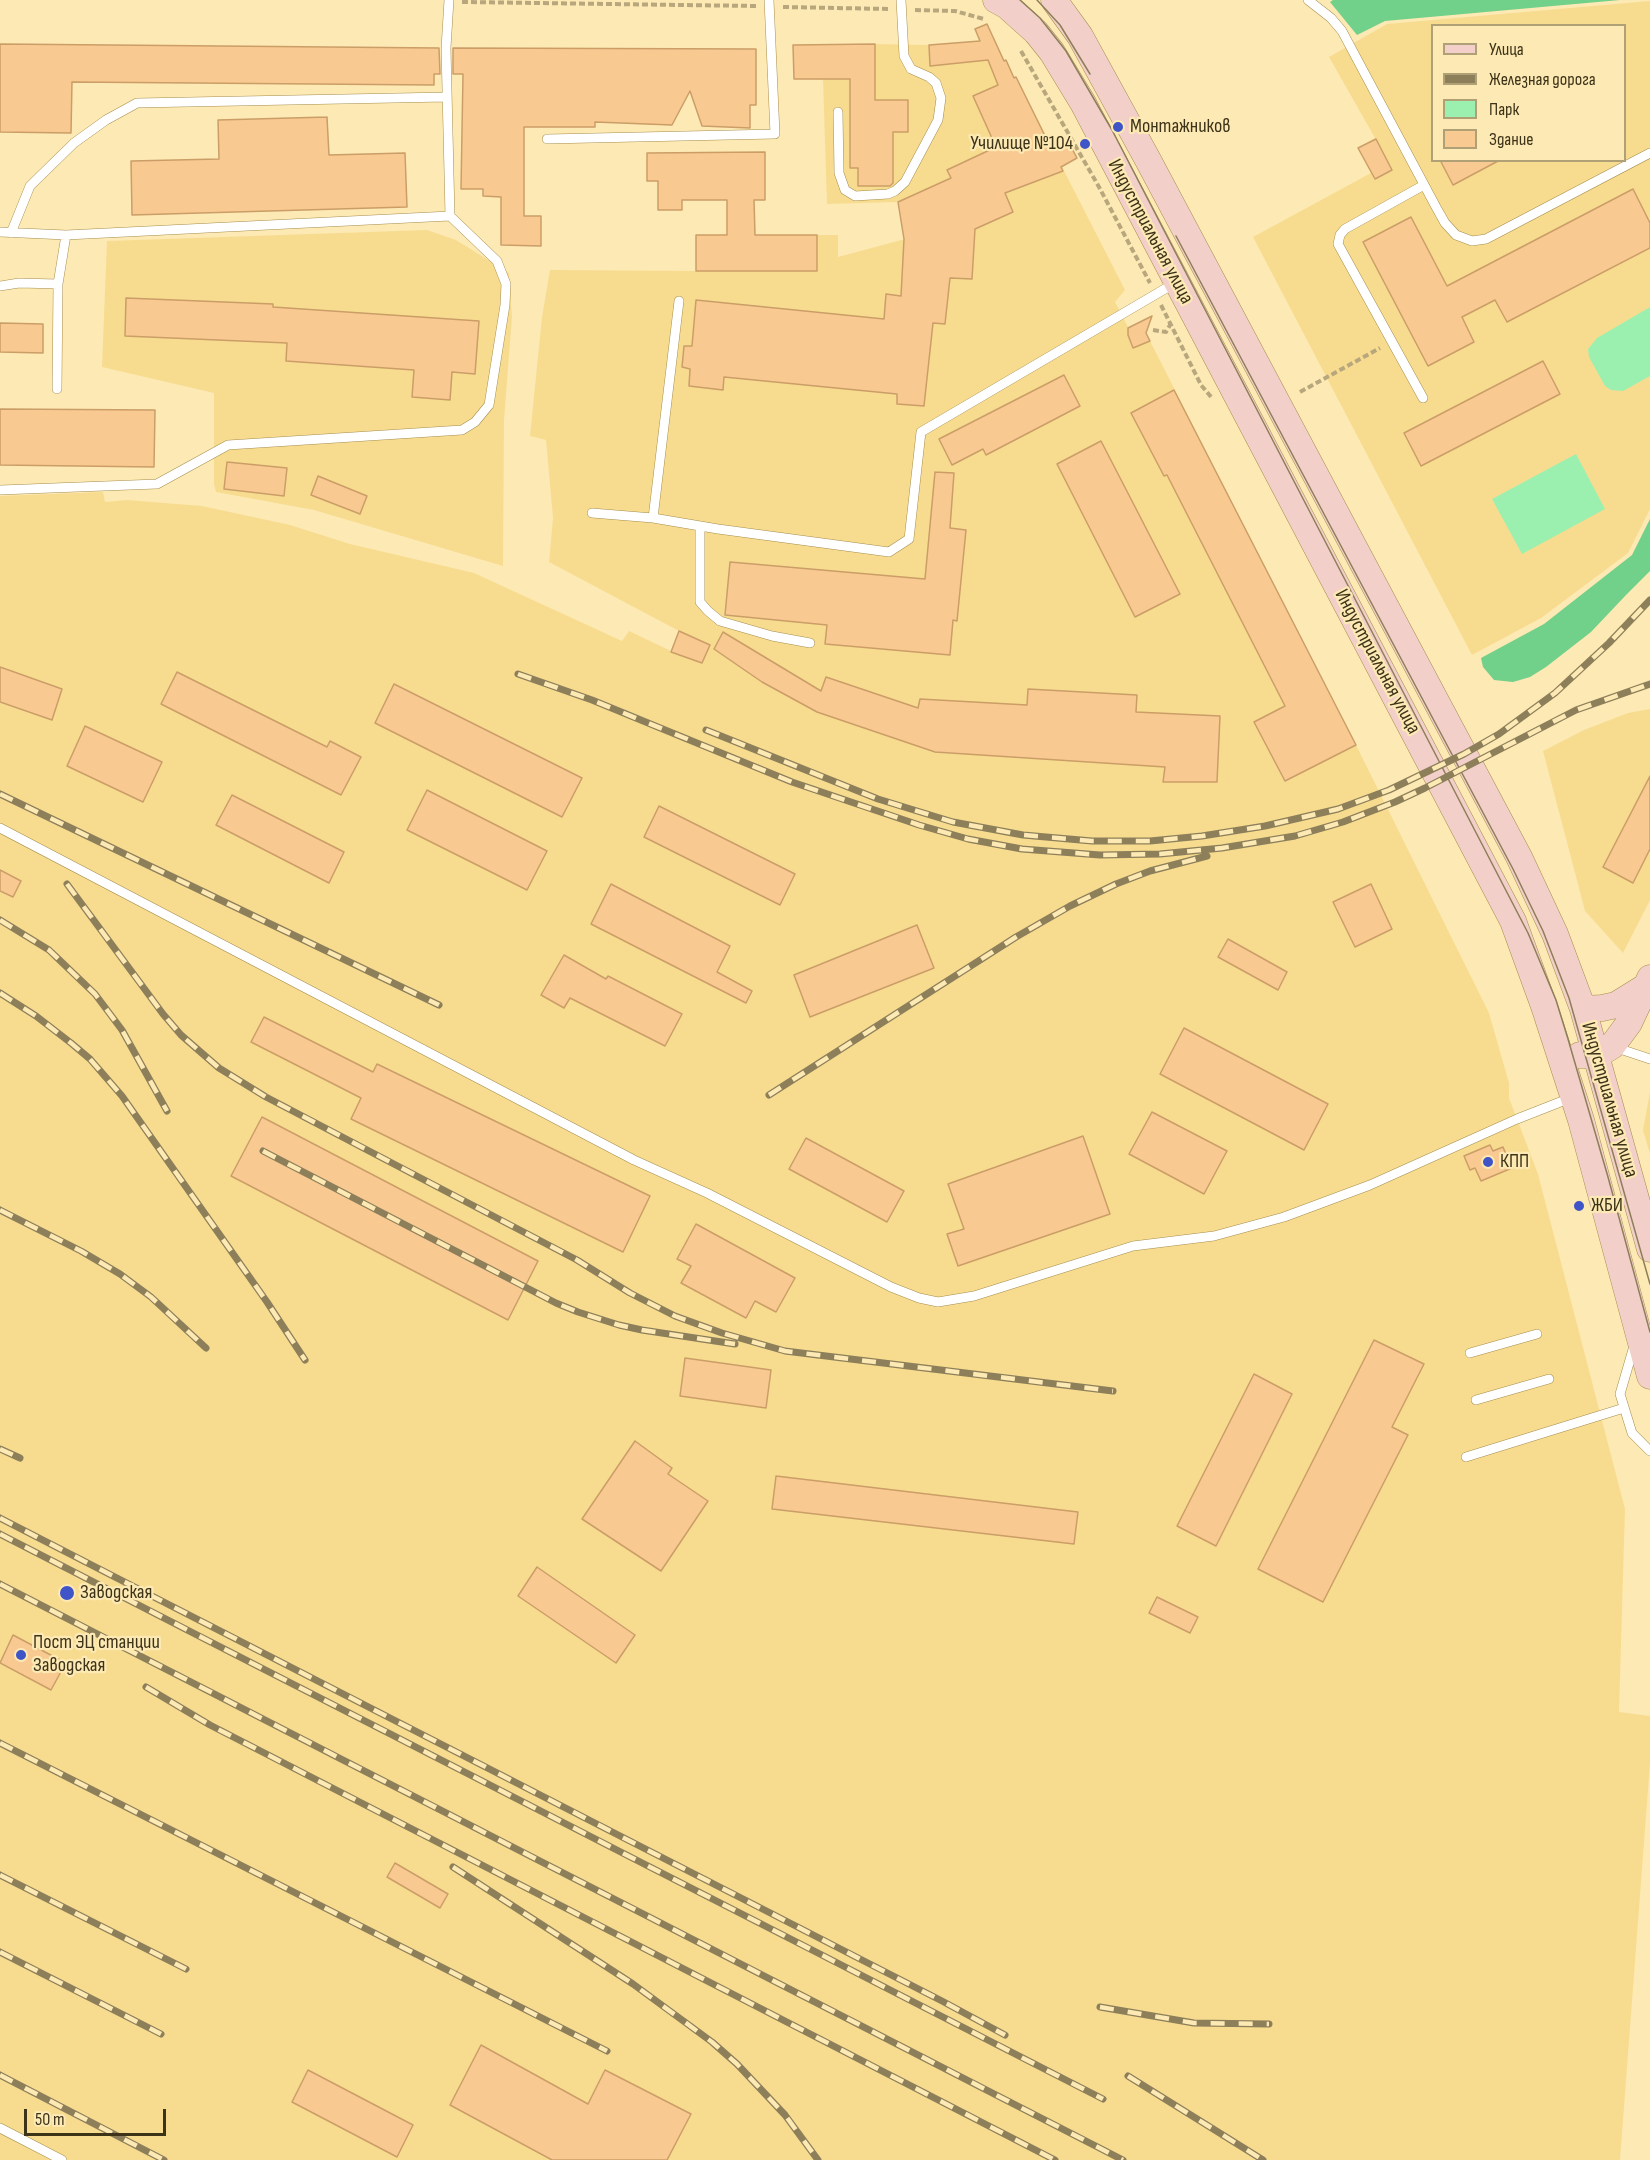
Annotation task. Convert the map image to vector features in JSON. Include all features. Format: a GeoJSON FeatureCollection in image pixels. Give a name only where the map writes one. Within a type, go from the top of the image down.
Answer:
{"type":"FeatureCollection","features":[{"type":"Feature","properties":{"kind":"main road","name":"Индустриальная улица"},"geometry":{"type":"LineString","coordinates":[[1054,0],[1080,36],[1104,79],[1499,817],[1555,934],[1583,1009],[1604,1050],[1650,1249]]}},
{"type":"Feature","properties":{"kind":"main road","name":"Индустриальная улица"},"geometry":{"type":"LineString","coordinates":[[991,10],[1007,6],[1036,32],[1057,60],[1088,114],[1166,288],[1476,849],[1513,921],[1544,1006],[1573,1097],[1650,1376]]}},
{"type":"Feature","properties":{"kind":"main road"},"geometry":{"type":"LineString","coordinates":[[1583,1009],[1616,1005],[1648,982]]}},
{"type":"Feature","properties":{"kind":"main road"},"geometry":{"type":"LineString","coordinates":[[1544,1006],[1560,1040],[1567,1049],[1581,1055],[1604,1050],[1629,1023],[1648,982]]}},
{"type":"Feature","properties":{"kind":"lane"},"geometry":{"type":"LineString","coordinates":[[1308,0],[1331,18],[1350,45],[1445,223],[1456,236],[1472,241],[1486,238],[1650,153]]}},
{"type":"Feature","properties":{"kind":"lane"},"geometry":{"type":"LineString","coordinates":[[0,490],[157,484],[228,446],[462,430],[475,422],[489,405],[506,284],[497,261],[450,216],[446,48],[449,1]]}},
{"type":"Feature","properties":{"kind":"lane"},"geometry":{"type":"LineString","coordinates":[[547,139],[775,134],[769,3]]}},
{"type":"Feature","properties":{"kind":"lane"},"geometry":{"type":"LineString","coordinates":[[838,112],[839,173],[845,190],[855,196],[888,194],[895,191],[905,182],[938,120],[941,98],[936,83],[929,77],[911,69],[906,62],[901,5]]}},
{"type":"Feature","properties":{"kind":"lane"},"geometry":{"type":"LineString","coordinates":[[11,233],[30,186],[74,143],[106,120],[137,103],[447,97]]}},
{"type":"Feature","properties":{"kind":"lane"},"geometry":{"type":"LineString","coordinates":[[1422,398],[1338,244],[1340,235],[1345,229],[1424,185]]}},
{"type":"Feature","properties":{"kind":"lane"},"geometry":{"type":"LineString","coordinates":[[0,232],[66,235],[450,216]]}},
{"type":"Feature","properties":{"kind":"lane"},"geometry":{"type":"LineString","coordinates":[[57,389],[58,284],[66,235]]}},
{"type":"Feature","properties":{"kind":"lane"},"geometry":{"type":"LineString","coordinates":[[0,286],[19,283],[58,284]]}},
{"type":"Feature","properties":{"kind":"lane"},"geometry":{"type":"LineString","coordinates":[[592,513],[653,518],[889,552],[909,539],[921,432],[1166,288]]}},
{"type":"Feature","properties":{"kind":"lane"},"geometry":{"type":"LineString","coordinates":[[653,518],[679,301]]}},
{"type":"Feature","properties":{"kind":"lane"},"geometry":{"type":"LineString","coordinates":[[700,526],[700,602],[708,611],[720,621],[772,636],[810,643]]}},
{"type":"Feature","properties":{"kind":"lane"},"geometry":{"type":"LineString","coordinates":[[0,828],[634,1160],[707,1193],[891,1287],[920,1299],[938,1302],[974,1296],[1132,1246],[1214,1236],[1284,1217],[1370,1185],[1517,1119],[1573,1097]]}},
{"type":"Feature","properties":{"kind":"lane"},"geometry":{"type":"LineString","coordinates":[[1604,1050],[1650,1059]]}},
{"type":"Feature","properties":{"kind":"lane"},"geometry":{"type":"LineString","coordinates":[[1638,1332],[1620,1394],[1632,1433],[1650,1451]]}},
{"type":"Feature","properties":{"kind":"lane"},"geometry":{"type":"LineString","coordinates":[[1470,1353],[1537,1334]]}},
{"type":"Feature","properties":{"kind":"lane"},"geometry":{"type":"LineString","coordinates":[[1476,1400],[1549,1379]]}},
{"type":"Feature","properties":{"kind":"lane"},"geometry":{"type":"LineString","coordinates":[[1466,1457],[1624,1408]]}},
{"type":"Feature","properties":{"kind":"lane"},"geometry":{"type":"LineString","coordinates":[[0,2128],[62,2160]]}},
{"type":"Feature","properties":{"kind":"path"},"geometry":{"type":"LineString","coordinates":[[449,1],[901,5],[955,11],[991,10]]}},
{"type":"Feature","properties":{"kind":"path"},"geometry":{"type":"LineString","coordinates":[[1017,45],[1099,187],[1166,288],[1170,325],[1206,393],[1219,405]]}},
{"type":"Feature","properties":{"kind":"path"},"geometry":{"type":"LineString","coordinates":[[1153,330],[1166,332],[1170,325]]}},
{"type":"Feature","properties":{"kind":"path"},"geometry":{"type":"LineString","coordinates":[[1300,392],[1391,342]]}},
{"type":"Feature","properties":{"kind":"shaded area"},"geometry":{"type":"Polygon","coordinates":[[[1650,1],[1650,509],[1628,553],[1541,618],[1472,655],[1253,237],[1371,173],[1358,148],[1375,138],[1329,57],[1387,24],[1650,1]]]}},
{"type":"Feature","properties":{"kind":"shaded area"},"geometry":{"type":"Polygon","coordinates":[[[995,40],[1125,290],[1115,302],[1128,327],[1140,322],[1149,325],[1146,333],[1356,745],[1489,1013],[1509,1083],[1509,1098],[1538,1174],[1625,1509],[1619,1712],[1650,1716],[1650,1763],[1620,2160],[0,2160],[0,496],[103,492],[105,502],[127,500],[202,506],[290,525],[350,544],[474,573],[622,641],[629,631],[671,651],[679,631],[549,562],[553,518],[546,440],[530,436],[542,317],[550,270],[696,271],[696,235],[838,235],[838,257],[905,239],[898,202],[827,204],[823,79],[875,79],[875,44],[929,45],[995,40]]]}},
{"type":"Feature","properties":{"kind":"shaded area"},"geometry":{"type":"Polygon","coordinates":[[[427,230],[456,240],[509,273],[512,317],[504,420],[503,566],[314,510],[216,492],[214,484],[214,393],[102,367],[107,241],[427,230]]]}},
{"type":"Feature","properties":{"kind":"shaded area"},"geometry":{"type":"Polygon","coordinates":[[[1650,709],[1650,900],[1623,953],[1585,911],[1543,751],[1584,730],[1628,713],[1650,709]]]}},
{"type":"Feature","properties":{"kind":"shaded area"},"geometry":{"type":"Polygon","coordinates":[[[1650,1092],[1650,1154],[1643,1130],[1650,1092]]]}},
{"type":"Feature","properties":{"kind":"green space"},"geometry":{"type":"Polygon","coordinates":[[[1333,0],[1620,0],[1385,21],[1357,35],[1330,2],[1333,0]]]}},
{"type":"Feature","properties":{"kind":"green space"},"geometry":{"type":"Polygon","coordinates":[[[1650,307],[1650,376],[1623,391],[1611,390],[1605,386],[1589,357],[1588,349],[1597,338],[1650,307]]]}},
{"type":"Feature","properties":{"kind":"green space"},"geometry":{"type":"Polygon","coordinates":[[[1576,454],[1605,509],[1522,554],[1492,499],[1576,454]]]}},
{"type":"Feature","properties":{"kind":"green space"},"geometry":{"type":"Polygon","coordinates":[[[1650,519],[1650,571],[1591,632],[1530,677],[1513,682],[1494,680],[1483,667],[1481,658],[1544,624],[1632,555],[1650,519]]]}},
{"type":"Feature","properties":{"kind":"building"},"geometry":{"type":"Polygon","coordinates":[[[987,24],[1004,61],[1006,60],[1014,78],[1016,77],[1052,150],[1068,141],[1077,158],[1061,167],[1063,171],[1005,193],[1013,212],[975,229],[972,279],[950,278],[945,324],[933,323],[924,406],[897,404],[897,394],[724,377],[723,390],[689,386],[690,369],[682,367],[684,346],[692,346],[696,300],[884,319],[886,294],[901,296],[904,239],[898,202],[951,178],[947,170],[996,147],[973,96],[998,85],[988,60],[930,66],[929,45],[980,41],[975,29],[987,24]]]}},
{"type":"Feature","properties":{"kind":"building"},"geometry":{"type":"Polygon","coordinates":[[[0,44],[439,48],[440,74],[434,74],[434,85],[72,82],[71,133],[0,132],[0,44]]]}},
{"type":"Feature","properties":{"kind":"building"},"geometry":{"type":"Polygon","coordinates":[[[875,44],[875,100],[908,100],[908,132],[893,132],[893,183],[890,186],[858,186],[858,168],[850,168],[850,79],[794,79],[793,45],[875,44]]]}},
{"type":"Feature","properties":{"kind":"building"},"geometry":{"type":"Polygon","coordinates":[[[453,48],[756,49],[756,105],[750,105],[750,128],[702,126],[690,91],[672,125],[595,122],[595,127],[524,127],[524,216],[541,216],[541,246],[501,245],[501,197],[483,196],[483,189],[461,189],[463,74],[453,74],[453,48]]]}},
{"type":"Feature","properties":{"kind":"building"},"geometry":{"type":"Polygon","coordinates":[[[327,117],[329,155],[405,153],[407,207],[132,215],[131,161],[219,159],[218,120],[327,117]]]}},
{"type":"Feature","properties":{"kind":"building"},"geometry":{"type":"Polygon","coordinates":[[[1376,139],[1392,170],[1375,179],[1358,148],[1376,139]]]}},
{"type":"Feature","properties":{"kind":"building"},"geometry":{"type":"Polygon","coordinates":[[[765,152],[765,200],[754,200],[755,235],[817,235],[817,271],[696,271],[696,235],[727,235],[727,200],[682,200],[682,210],[658,210],[658,181],[647,181],[647,153],[765,152]]]}},
{"type":"Feature","properties":{"kind":"building"},"geometry":{"type":"Polygon","coordinates":[[[1441,162],[1496,162],[1453,185],[1441,162]]]}},
{"type":"Feature","properties":{"kind":"building"},"geometry":{"type":"Polygon","coordinates":[[[1633,189],[1650,223],[1650,248],[1507,322],[1495,300],[1462,317],[1474,342],[1428,366],[1363,242],[1411,217],[1447,286],[1633,189]]]}},
{"type":"Feature","properties":{"kind":"building"},"geometry":{"type":"Polygon","coordinates":[[[126,298],[273,304],[273,307],[479,321],[475,374],[452,372],[450,400],[412,397],[414,370],[286,361],[287,343],[125,336],[126,298]]]}},
{"type":"Feature","properties":{"kind":"building"},"geometry":{"type":"Polygon","coordinates":[[[1152,316],[1146,333],[1150,341],[1133,348],[1128,328],[1152,316]]]}},
{"type":"Feature","properties":{"kind":"building"},"geometry":{"type":"Polygon","coordinates":[[[0,323],[43,324],[43,353],[0,352],[0,323]]]}},
{"type":"Feature","properties":{"kind":"building"},"geometry":{"type":"Polygon","coordinates":[[[1543,361],[1560,394],[1421,466],[1404,433],[1543,361]]]}},
{"type":"Feature","properties":{"kind":"building"},"geometry":{"type":"Polygon","coordinates":[[[1064,375],[1080,406],[986,455],[983,449],[952,465],[939,439],[1064,375]]]}},
{"type":"Feature","properties":{"kind":"building"},"geometry":{"type":"Polygon","coordinates":[[[1174,390],[1356,745],[1285,781],[1254,722],[1285,706],[1167,475],[1164,476],[1131,413],[1174,390]]]}},
{"type":"Feature","properties":{"kind":"building"},"geometry":{"type":"Polygon","coordinates":[[[0,409],[155,410],[154,467],[0,465],[0,409]]]}},
{"type":"Feature","properties":{"kind":"building"},"geometry":{"type":"Polygon","coordinates":[[[1101,441],[1180,594],[1135,617],[1057,464],[1101,441]]]}},
{"type":"Feature","properties":{"kind":"building"},"geometry":{"type":"Polygon","coordinates":[[[227,462],[287,468],[284,496],[224,489],[227,462]]]}},
{"type":"Feature","properties":{"kind":"building"},"geometry":{"type":"Polygon","coordinates":[[[935,472],[954,473],[950,528],[966,530],[957,621],[953,620],[950,655],[825,644],[827,625],[725,615],[730,562],[925,579],[935,472]]]}},
{"type":"Feature","properties":{"kind":"building"},"geometry":{"type":"Polygon","coordinates":[[[318,476],[367,496],[360,514],[311,495],[318,476]]]}},
{"type":"Feature","properties":{"kind":"building"},"geometry":{"type":"Polygon","coordinates":[[[679,631],[710,645],[702,663],[671,652],[679,631]]]}},
{"type":"Feature","properties":{"kind":"building"},"geometry":{"type":"Polygon","coordinates":[[[723,632],[821,691],[826,677],[918,708],[920,699],[1027,705],[1028,689],[1137,695],[1136,712],[1220,716],[1217,782],[1163,782],[1165,767],[935,752],[817,712],[762,682],[714,649],[723,632]]]}},
{"type":"Feature","properties":{"kind":"building"},"geometry":{"type":"Polygon","coordinates":[[[0,667],[62,689],[52,720],[0,702],[0,667]]]}},
{"type":"Feature","properties":{"kind":"building"},"geometry":{"type":"Polygon","coordinates":[[[177,672],[327,747],[330,741],[361,757],[341,795],[161,704],[177,672]]]}},
{"type":"Feature","properties":{"kind":"building"},"geometry":{"type":"Polygon","coordinates":[[[394,684],[582,778],[562,817],[375,723],[394,684]]]}},
{"type":"Feature","properties":{"kind":"building"},"geometry":{"type":"Polygon","coordinates":[[[85,726],[162,762],[143,802],[67,766],[85,726]]]}},
{"type":"Feature","properties":{"kind":"building"},"geometry":{"type":"Polygon","coordinates":[[[1650,776],[1650,849],[1633,883],[1603,867],[1650,776]]]}},
{"type":"Feature","properties":{"kind":"building"},"geometry":{"type":"Polygon","coordinates":[[[427,790],[547,851],[527,890],[407,830],[427,790]]]}},
{"type":"Feature","properties":{"kind":"building"},"geometry":{"type":"Polygon","coordinates":[[[232,795],[344,852],[329,883],[216,825],[232,795]]]}},
{"type":"Feature","properties":{"kind":"building"},"geometry":{"type":"Polygon","coordinates":[[[659,806],[795,874],[780,905],[644,837],[659,806]]]}},
{"type":"Feature","properties":{"kind":"building"},"geometry":{"type":"Polygon","coordinates":[[[0,870],[21,881],[13,897],[0,891],[0,870]]]}},
{"type":"Feature","properties":{"kind":"building"},"geometry":{"type":"Polygon","coordinates":[[[611,884],[730,946],[717,972],[752,991],[746,1003],[591,924],[611,884]]]}},
{"type":"Feature","properties":{"kind":"building"},"geometry":{"type":"Polygon","coordinates":[[[1371,884],[1392,929],[1355,947],[1333,902],[1371,884]]]}},
{"type":"Feature","properties":{"kind":"building"},"geometry":{"type":"Polygon","coordinates":[[[917,925],[934,968],[810,1017],[794,975],[917,925]]]}},
{"type":"Feature","properties":{"kind":"building"},"geometry":{"type":"Polygon","coordinates":[[[1228,939],[1287,972],[1278,990],[1218,957],[1228,939]]]}},
{"type":"Feature","properties":{"kind":"building"},"geometry":{"type":"Polygon","coordinates":[[[564,955],[606,979],[608,976],[682,1014],[665,1046],[570,998],[564,1008],[541,995],[564,955]]]}},
{"type":"Feature","properties":{"kind":"building"},"geometry":{"type":"Polygon","coordinates":[[[264,1017],[373,1072],[377,1064],[650,1196],[623,1252],[351,1119],[361,1098],[251,1042],[264,1017]]]}},
{"type":"Feature","properties":{"kind":"building"},"geometry":{"type":"Polygon","coordinates":[[[1184,1028],[1328,1104],[1304,1150],[1160,1074],[1184,1028]]]}},
{"type":"Feature","properties":{"kind":"building"},"geometry":{"type":"Polygon","coordinates":[[[1152,1112],[1227,1151],[1204,1194],[1129,1154],[1152,1112]]]}},
{"type":"Feature","properties":{"kind":"building"},"geometry":{"type":"Polygon","coordinates":[[[262,1117],[538,1261],[508,1320],[231,1176],[262,1117]]]}},
{"type":"Feature","properties":{"kind":"building"},"geometry":{"type":"Polygon","coordinates":[[[1083,1136],[1110,1214],[958,1266],[947,1234],[964,1229],[948,1184],[1083,1136]]]}},
{"type":"Feature","properties":{"kind":"building"},"geometry":{"type":"Polygon","coordinates":[[[806,1138],[904,1191],[887,1222],[789,1169],[806,1138]]]}},
{"type":"Feature","properties":{"kind":"building","name":"КПП"},"geometry":{"type":"Polygon","coordinates":[[[1490,1145],[1493,1151],[1503,1147],[1512,1168],[1481,1181],[1475,1168],[1470,1170],[1464,1156],[1490,1145]]]}},
{"type":"Feature","properties":{"kind":"building"},"geometry":{"type":"Polygon","coordinates":[[[696,1224],[795,1278],[776,1312],[755,1301],[746,1318],[681,1283],[691,1266],[677,1259],[696,1224]]]}},
{"type":"Feature","properties":{"kind":"building"},"geometry":{"type":"Polygon","coordinates":[[[1374,1340],[1424,1364],[1392,1427],[1408,1435],[1323,1602],[1258,1569],[1374,1340]]]}},
{"type":"Feature","properties":{"kind":"building"},"geometry":{"type":"Polygon","coordinates":[[[685,1358],[771,1370],[766,1408],[680,1396],[685,1358]]]}},
{"type":"Feature","properties":{"kind":"building"},"geometry":{"type":"Polygon","coordinates":[[[1254,1374],[1292,1394],[1216,1546],[1177,1526],[1254,1374]]]}},
{"type":"Feature","properties":{"kind":"building"},"geometry":{"type":"Polygon","coordinates":[[[635,1441],[672,1468],[668,1474],[708,1501],[661,1571],[582,1519],[635,1441]]]}},
{"type":"Feature","properties":{"kind":"building"},"geometry":{"type":"Polygon","coordinates":[[[776,1476],[1078,1512],[1074,1544],[772,1509],[776,1476]]]}},
{"type":"Feature","properties":{"kind":"building"},"geometry":{"type":"Polygon","coordinates":[[[537,1567],[635,1635],[616,1663],[518,1596],[537,1567]]]}},
{"type":"Feature","properties":{"kind":"building"},"geometry":{"type":"Polygon","coordinates":[[[1157,1597],[1198,1617],[1190,1633],[1149,1613],[1157,1597]]]}},
{"type":"Feature","properties":{"kind":"building"},"geometry":{"type":"Polygon","coordinates":[[[13,1635],[62,1661],[60,1666],[63,1668],[51,1690],[0,1663],[13,1635]]]}},
{"type":"Feature","properties":{"kind":"building"},"geometry":{"type":"Polygon","coordinates":[[[395,1863],[448,1894],[440,1908],[387,1877],[395,1863]]]}},
{"type":"Feature","properties":{"kind":"building"},"geometry":{"type":"Polygon","coordinates":[[[481,2045],[588,2104],[605,2070],[691,2114],[667,2160],[552,2160],[450,2105],[481,2045]]]}},
{"type":"Feature","properties":{"kind":"building"},"geometry":{"type":"Polygon","coordinates":[[[308,2070],[413,2125],[397,2157],[292,2102],[308,2070]]]}},
{"type":"Feature","properties":{"kind":"tram line"},"geometry":{"type":"LineString","coordinates":[[1020,0],[1040,18],[1066,51],[1112,130],[1528,933],[1556,1000],[1568,1039],[1650,1332]]}},
{"type":"Feature","properties":{"kind":"tram line"},"geometry":{"type":"LineString","coordinates":[[1037,0],[1060,25],[1090,74]]}},
{"type":"Feature","properties":{"kind":"tram line"},"geometry":{"type":"LineString","coordinates":[[1176,236],[1513,869],[1543,931],[1569,998],[1650,1284]]}},
{"type":"Feature","properties":{"kind":"railway"},"geometry":{"type":"LineString","coordinates":[[706,730],[878,799],[953,822],[1023,835],[1092,841],[1150,841],[1202,836],[1265,826],[1338,809],[1389,790],[1464,754],[1499,734],[1555,693],[1609,643],[1650,600]]}},
{"type":"Feature","properties":{"kind":"railway"},"geometry":{"type":"LineString","coordinates":[[518,674],[592,700],[792,782],[919,825],[968,839],[1022,849],[1100,855],[1160,854],[1222,848],[1295,836],[1343,822],[1425,788],[1576,710],[1650,684]]}},
{"type":"Feature","properties":{"kind":"railway"},"geometry":{"type":"LineString","coordinates":[[0,794],[439,1005]]}},
{"type":"Feature","properties":{"kind":"railway"},"geometry":{"type":"LineString","coordinates":[[769,1095],[1016,937],[1070,906],[1150,871],[1207,856]]}},
{"type":"Feature","properties":{"kind":"railway"},"geometry":{"type":"LineString","coordinates":[[67,884],[163,1014],[181,1035],[219,1068],[266,1097],[577,1260],[630,1293],[675,1316],[722,1333],[785,1351],[1113,1391]]}},
{"type":"Feature","properties":{"kind":"railway"},"geometry":{"type":"LineString","coordinates":[[0,920],[49,950],[95,994],[122,1030],[167,1111]]}},
{"type":"Feature","properties":{"kind":"railway"},"geometry":{"type":"LineString","coordinates":[[0,993],[36,1016],[90,1059],[122,1096],[267,1302],[305,1360]]}},
{"type":"Feature","properties":{"kind":"railway"},"geometry":{"type":"LineString","coordinates":[[263,1151],[556,1303],[578,1312],[642,1330],[735,1344]]}},
{"type":"Feature","properties":{"kind":"railway"},"geometry":{"type":"LineString","coordinates":[[0,1210],[81,1251],[120,1274],[151,1297],[206,1348]]}},
{"type":"Feature","properties":{"kind":"railway"},"geometry":{"type":"LineString","coordinates":[[0,1449],[20,1458]]}},
{"type":"Feature","properties":{"kind":"railway"},"geometry":{"type":"LineString","coordinates":[[0,1518],[1005,2035]]}},
{"type":"Feature","properties":{"kind":"railway"},"geometry":{"type":"LineString","coordinates":[[0,1534],[1103,2099]]}},
{"type":"Feature","properties":{"kind":"railway"},"geometry":{"type":"LineString","coordinates":[[0,1584],[1123,2160]]}},
{"type":"Feature","properties":{"kind":"railway"},"geometry":{"type":"LineString","coordinates":[[146,1687],[210,1725],[1055,2160]]}},
{"type":"Feature","properties":{"kind":"railway"},"geometry":{"type":"LineString","coordinates":[[0,1743],[607,2051]]}},
{"type":"Feature","properties":{"kind":"railway"},"geometry":{"type":"LineString","coordinates":[[453,1867],[633,1984],[712,2042],[737,2064],[785,2115],[818,2160]]}},
{"type":"Feature","properties":{"kind":"railway"},"geometry":{"type":"LineString","coordinates":[[0,1875],[186,1969]]}},
{"type":"Feature","properties":{"kind":"railway"},"geometry":{"type":"LineString","coordinates":[[0,1952],[161,2034]]}},
{"type":"Feature","properties":{"kind":"railway"},"geometry":{"type":"LineString","coordinates":[[1100,2007],[1194,2023],[1269,2024]]}},
{"type":"Feature","properties":{"kind":"railway"},"geometry":{"type":"LineString","coordinates":[[0,2075],[164,2160]]}},
{"type":"Feature","properties":{"kind":"railway"},"geometry":{"type":"LineString","coordinates":[[1128,2076],[1263,2160]]}},
{"type":"Feature","properties":{"kind":"place","name":"Монтажников"},"geometry":{"type":"Point","coordinates":[1118,127]}},
{"type":"Feature","properties":{"kind":"place","name":"Училище №104"},"geometry":{"type":"Point","coordinates":[1085,144]}},
{"type":"Feature","properties":{"kind":"place","name":"КПП"},"geometry":{"type":"Point","coordinates":[1488,1162]}},
{"type":"Feature","properties":{"kind":"place","name":"ЖБИ"},"geometry":{"type":"Point","coordinates":[1579,1206]}},
{"type":"Feature","properties":{"kind":"place","name":"Заводская"},"geometry":{"type":"Point","coordinates":[67,1593]}},
{"type":"Feature","properties":{"kind":"place","name":"Пост ЭЦ станции Заводская"},"geometry":{"type":"Point","coordinates":[21,1655]}}]}
